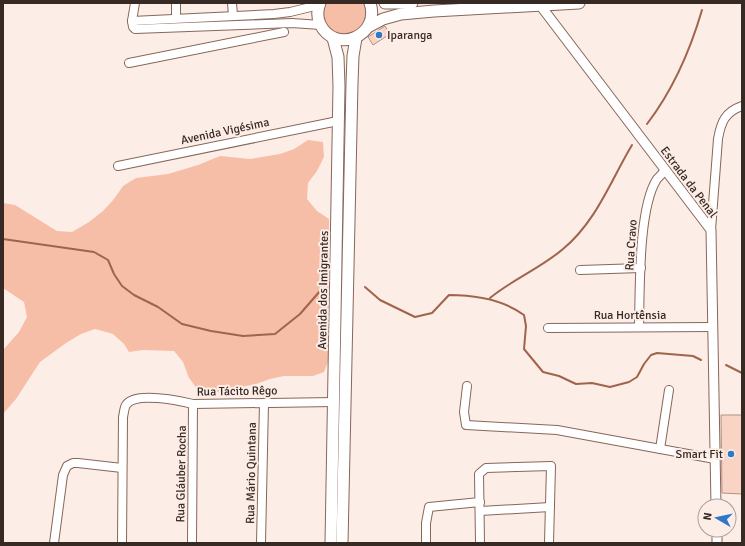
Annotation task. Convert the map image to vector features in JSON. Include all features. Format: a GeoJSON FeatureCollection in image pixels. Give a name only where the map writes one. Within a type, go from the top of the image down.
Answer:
{"type":"FeatureCollection","features":[{"type":"Feature","properties":{"kind":"main road"},"geometry":{"type":"LineString","coordinates":[[368,28],[372,12],[370,3]]}},
{"type":"Feature","properties":{"kind":"main road"},"geometry":{"type":"LineString","coordinates":[[385,3],[410,3]]}},
{"type":"Feature","properties":{"kind":"main road"},"geometry":{"type":"LineString","coordinates":[[320,4],[318,14],[321,25],[328,34],[334,38],[348,40],[356,38],[368,28],[383,19],[401,14],[579,3]]}},
{"type":"Feature","properties":{"kind":"main road","name":"Avenida dos Imigrantes"},"geometry":{"type":"LineString","coordinates":[[331,543],[339,74],[338,57],[334,38]]}},
{"type":"Feature","properties":{"kind":"main road","name":"Avenida dos Imigrantes"},"geometry":{"type":"LineString","coordinates":[[342,543],[352,84],[353,56],[356,38]]}},
{"type":"Feature","properties":{"kind":"street"},"geometry":{"type":"LineString","coordinates":[[135,3],[132,20],[133,28],[136,29],[292,23],[321,25]]}},
{"type":"Feature","properties":{"kind":"street"},"geometry":{"type":"LineString","coordinates":[[176,3],[176,18]]}},
{"type":"Feature","properties":{"kind":"street"},"geometry":{"type":"LineString","coordinates":[[232,3],[233,15]]}},
{"type":"Feature","properties":{"kind":"street"},"geometry":{"type":"LineString","coordinates":[[132,20],[290,12],[320,4]]}},
{"type":"Feature","properties":{"kind":"street","name":"Estrada da Penal"},"geometry":{"type":"LineString","coordinates":[[540,5],[711,230],[716,498]]}},
{"type":"Feature","properties":{"kind":"street"},"geometry":{"type":"LineString","coordinates":[[186,18],[187,27]]}},
{"type":"Feature","properties":{"kind":"street"},"geometry":{"type":"LineString","coordinates":[[246,24],[248,39]]}},
{"type":"Feature","properties":{"kind":"street"},"geometry":{"type":"LineString","coordinates":[[129,63],[284,32]]}},
{"type":"Feature","properties":{"kind":"street"},"geometry":{"type":"LineString","coordinates":[[711,230],[721,124],[727,115],[733,110],[742,106]]}},
{"type":"Feature","properties":{"kind":"street","name":"Avenida Vigésima"},"geometry":{"type":"LineString","coordinates":[[118,166],[338,121]]}},
{"type":"Feature","properties":{"kind":"street","name":"Rua Cravo"},"geometry":{"type":"LineString","coordinates":[[639,327],[644,224],[651,193],[657,180],[665,170]]}},
{"type":"Feature","properties":{"kind":"street"},"geometry":{"type":"LineString","coordinates":[[580,270],[641,268]]}},
{"type":"Feature","properties":{"kind":"street","name":"Rua Hortênsia"},"geometry":{"type":"LineString","coordinates":[[548,328],[713,327]]}},
{"type":"Feature","properties":{"kind":"street"},"geometry":{"type":"LineString","coordinates":[[467,386],[464,412],[466,424],[557,430],[716,459]]}},
{"type":"Feature","properties":{"kind":"street"},"geometry":{"type":"LineString","coordinates":[[660,449],[670,390]]}},
{"type":"Feature","properties":{"kind":"street","name":"Rua Tácito Rêgo"},"geometry":{"type":"LineString","coordinates":[[122,468],[123,417],[126,404],[130,401],[142,398],[160,398],[193,404],[334,402]]}},
{"type":"Feature","properties":{"kind":"street","name":"Rua Mário Quintana"},"geometry":{"type":"LineString","coordinates":[[261,543],[264,403]]}},
{"type":"Feature","properties":{"kind":"street","name":"Rua Gláuber Rocha"},"geometry":{"type":"LineString","coordinates":[[192,543],[193,404]]}},
{"type":"Feature","properties":{"kind":"street"},"geometry":{"type":"LineString","coordinates":[[54,543],[64,475],[67,466],[73,463],[122,468],[122,543]]}},
{"type":"Feature","properties":{"kind":"street"},"geometry":{"type":"LineString","coordinates":[[480,543],[479,474],[486,468],[551,466],[550,543]]}},
{"type":"Feature","properties":{"kind":"street"},"geometry":{"type":"LineString","coordinates":[[426,543],[426,523],[429,507],[550,507]]}},
{"type":"Feature","properties":{"kind":"shaded area"},"geometry":{"type":"Polygon","coordinates":[[[324,3],[366,3],[368,17],[354,35],[334,35],[322,19],[324,3]]]}},
{"type":"Feature","properties":{"kind":"shaded area"},"geometry":{"type":"Polygon","coordinates":[[[308,140],[323,142],[324,157],[317,171],[308,183],[307,199],[317,211],[329,219],[328,362],[324,372],[313,376],[284,376],[256,384],[212,393],[198,390],[189,378],[183,362],[174,351],[143,350],[129,352],[124,344],[113,334],[95,329],[81,334],[66,343],[40,362],[16,399],[3,414],[3,350],[19,332],[27,317],[24,302],[3,288],[3,203],[15,205],[57,231],[72,232],[89,222],[103,211],[123,186],[136,178],[168,174],[198,165],[220,156],[250,159],[280,154],[294,149],[308,140]]]}},
{"type":"Feature","properties":{"kind":"building","name":"Iparanga"},"geometry":{"type":"Polygon","coordinates":[[[385,26],[390,34],[373,45],[368,37],[385,26]]]}},
{"type":"Feature","properties":{"kind":"building","name":"Smart Fit"},"geometry":{"type":"Polygon","coordinates":[[[721,415],[742,415],[742,494],[722,493],[721,415]]]}},
{"type":"Feature","properties":{"kind":"waterway"},"geometry":{"type":"LineString","coordinates":[[647,124],[665,98],[680,70],[702,10]]}},
{"type":"Feature","properties":{"kind":"waterway"},"geometry":{"type":"LineString","coordinates":[[490,298],[554,256],[575,238],[585,226],[602,200],[632,145]]}},
{"type":"Feature","properties":{"kind":"waterway"},"geometry":{"type":"LineString","coordinates":[[3,239],[94,252],[108,260],[114,274],[122,286],[134,295],[158,307],[182,324],[211,331],[243,336],[275,334],[300,314],[320,291],[326,288]]}},
{"type":"Feature","properties":{"kind":"waterway"},"geometry":{"type":"LineString","coordinates":[[365,287],[380,300],[415,317],[432,313],[449,295],[478,297],[507,305],[524,315],[526,326],[524,349],[543,372],[559,376],[576,384],[592,383],[610,387],[629,382],[637,377],[651,355],[657,353],[693,356],[701,360]]}},
{"type":"Feature","properties":{"kind":"waterway"},"geometry":{"type":"LineString","coordinates":[[726,365],[742,373]]}},
{"type":"Feature","properties":{"kind":"place","name":"Iparanga"},"geometry":{"type":"Point","coordinates":[379,35]}},
{"type":"Feature","properties":{"kind":"place","name":"Smart Fit"},"geometry":{"type":"Point","coordinates":[731,454]}}]}
